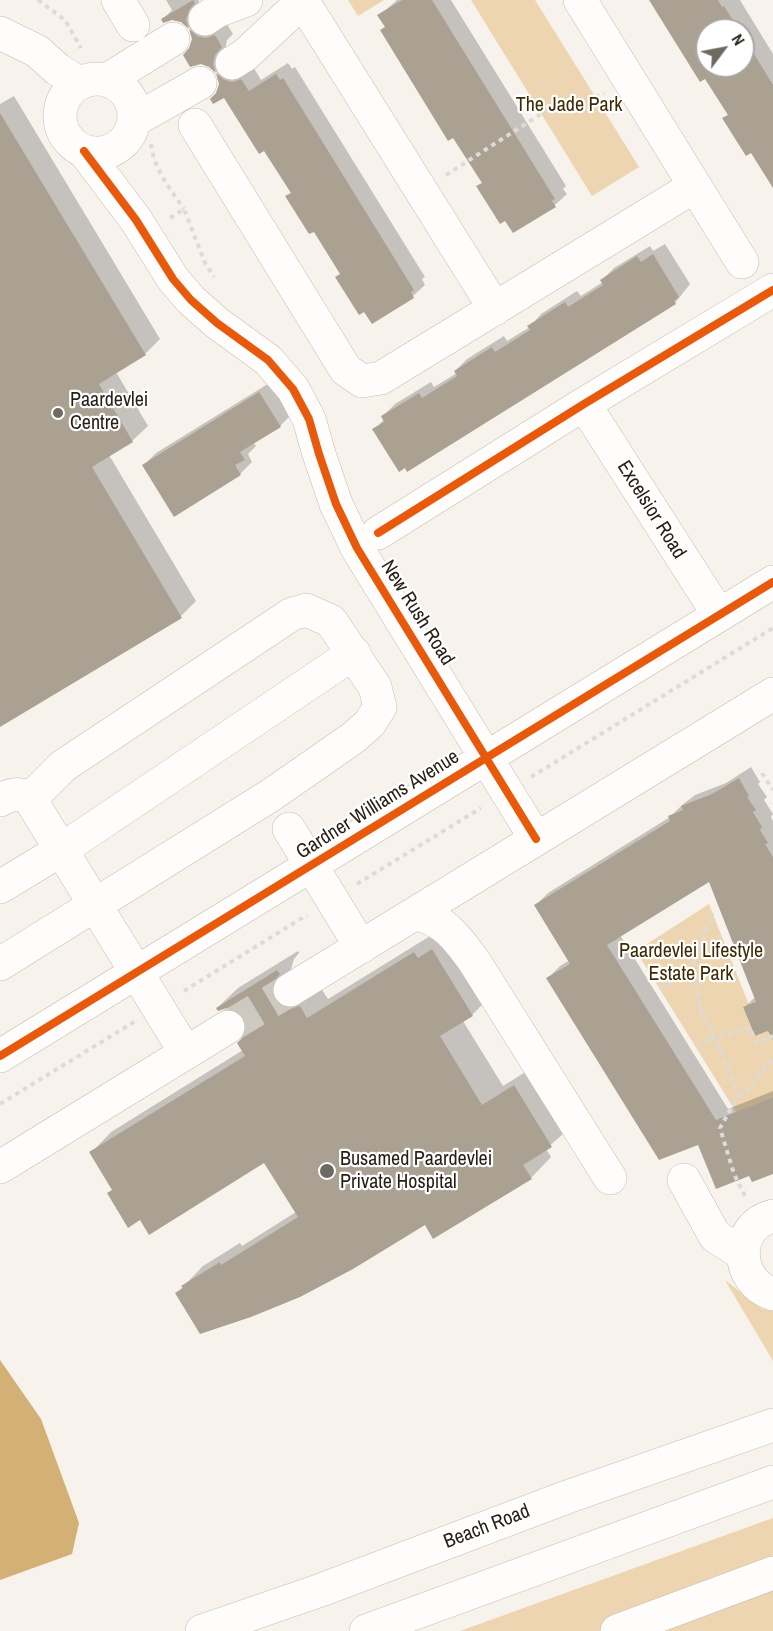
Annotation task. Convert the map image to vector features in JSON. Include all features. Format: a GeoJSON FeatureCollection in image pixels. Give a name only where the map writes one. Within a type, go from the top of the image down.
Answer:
{"type":"FeatureCollection","features":[{"type":"Feature","properties":{"kind":"street"},"geometry":{"type":"LineString","coordinates":[[205,19],[217,11],[246,0]]}},
{"type":"Feature","properties":{"kind":"street"},"geometry":{"type":"LineString","coordinates":[[580,0],[742,262]]}},
{"type":"Feature","properties":{"kind":"street"},"geometry":{"type":"LineString","coordinates":[[232,63],[245,55],[302,1],[495,309]]}},
{"type":"Feature","properties":{"kind":"street","name":"New Rush Road"},"geometry":{"type":"LineString","coordinates":[[4,35],[37,51],[57,69],[124,91],[131,102],[127,133],[136,220]]}},
{"type":"Feature","properties":{"kind":"street","name":"New Rush Road"},"geometry":{"type":"LineString","coordinates":[[4,35],[35,70],[60,113],[65,136],[73,145],[84,151],[136,220],[173,279],[191,300],[217,323],[268,360],[301,402],[312,427],[336,504],[357,548],[536,839]]}},
{"type":"Feature","properties":{"kind":"street"},"geometry":{"type":"LineString","coordinates":[[60,113],[69,91],[93,82],[173,39]]}},
{"type":"Feature","properties":{"kind":"street"},"geometry":{"type":"LineString","coordinates":[[84,151],[96,154],[108,152],[127,133],[200,83]]}},
{"type":"Feature","properties":{"kind":"street"},"geometry":{"type":"LineString","coordinates":[[195,125],[346,370],[362,381],[381,378],[695,186]]}},
{"type":"Feature","properties":{"kind":"street"},"geometry":{"type":"LineString","coordinates":[[378,533],[584,404],[773,290]]}},
{"type":"Feature","properties":{"kind":"street","name":"Excelsior Road"},"geometry":{"type":"LineString","coordinates":[[584,404],[719,615]]}},
{"type":"Feature","properties":{"kind":"street","name":"Gardner Williams Avenue"},"geometry":{"type":"LineString","coordinates":[[0,1056],[773,582]]}},
{"type":"Feature","properties":{"kind":"street"},"geometry":{"type":"LineString","coordinates":[[0,964],[96,906],[271,795],[353,738],[370,723],[380,707],[375,687],[331,621],[306,610],[292,614],[15,800],[61,850],[96,906],[137,972],[186,1053]]}},
{"type":"Feature","properties":{"kind":"street"},"geometry":{"type":"LineString","coordinates":[[0,887],[61,850],[354,653]]}},
{"type":"Feature","properties":{"kind":"street"},"geometry":{"type":"LineString","coordinates":[[290,990],[773,694]]}},
{"type":"Feature","properties":{"kind":"street"},"geometry":{"type":"LineString","coordinates":[[289,829],[361,947]]}},
{"type":"Feature","properties":{"kind":"street"},"geometry":{"type":"LineString","coordinates":[[414,914],[432,918],[459,940],[609,1178]]}},
{"type":"Feature","properties":{"kind":"street"},"geometry":{"type":"LineString","coordinates":[[0,1167],[228,1027]]}},
{"type":"Feature","properties":{"kind":"street"},"geometry":{"type":"LineString","coordinates":[[684,1180],[715,1236],[743,1254]]}},
{"type":"Feature","properties":{"kind":"street"},"geometry":{"type":"LineString","coordinates":[[766,1220],[750,1232],[743,1254],[744,1267],[750,1279],[759,1288],[773,1294]]}},
{"type":"Feature","properties":{"kind":"street","name":"Beach Road"},"geometry":{"type":"LineString","coordinates":[[202,1631],[321,1590],[567,1497],[773,1425]]}},
{"type":"Feature","properties":{"kind":"street"},"geometry":{"type":"LineString","coordinates":[[366,1631],[773,1482]]}},
{"type":"Feature","properties":{"kind":"street"},"geometry":{"type":"LineString","coordinates":[[617,1631],[773,1574]]}},
{"type":"Feature","properties":{"kind":"path"},"geometry":{"type":"LineString","coordinates":[[38,0],[65,20],[86,56],[93,82]]}},
{"type":"Feature","properties":{"kind":"path"},"geometry":{"type":"LineString","coordinates":[[421,191],[541,114],[564,102],[585,102],[628,78]]}},
{"type":"Feature","properties":{"kind":"path"},"geometry":{"type":"LineString","coordinates":[[0,1104],[773,628]]}},
{"type":"Feature","properties":{"kind":"path"},"geometry":{"type":"LineString","coordinates":[[762,773],[773,790]]}},
{"type":"Feature","properties":{"kind":"path"},"geometry":{"type":"LineString","coordinates":[[713,913],[694,960],[693,974],[703,1017],[710,1027],[718,1049],[725,1058],[738,1096]]}},
{"type":"Feature","properties":{"kind":"path"},"geometry":{"type":"LineString","coordinates":[[660,988],[693,974]]}},
{"type":"Feature","properties":{"kind":"path"},"geometry":{"type":"LineString","coordinates":[[696,1046],[713,1037],[750,1028],[756,1043],[773,1036]]}},
{"type":"Feature","properties":{"kind":"path"},"geometry":{"type":"LineString","coordinates":[[766,1220],[734,1174],[720,1128],[738,1096],[747,1090],[773,1057]]}},
{"type":"Feature","properties":{"kind":"green space"},"geometry":{"type":"Polygon","coordinates":[[[348,0],[384,0],[358,16],[348,0]]]}},
{"type":"Feature","properties":{"kind":"green space","name":"The Jade Park"},"geometry":{"type":"Polygon","coordinates":[[[471,0],[535,0],[639,167],[592,196],[471,0]]]}},
{"type":"Feature","properties":{"kind":"green space","name":"Paardevlei Lifestyle Estate Park"},"geometry":{"type":"Polygon","coordinates":[[[709,904],[749,1005],[743,1007],[755,1036],[773,1029],[773,1097],[736,1112],[636,951],[709,904]]]}},
{"type":"Feature","properties":{"kind":"green space"},"geometry":{"type":"Polygon","coordinates":[[[725,1280],[762,1309],[773,1311],[773,1361],[725,1280]]]}},
{"type":"Feature","properties":{"kind":"green space"},"geometry":{"type":"Polygon","coordinates":[[[773,1518],[773,1631],[460,1631],[773,1518]]]}},
{"type":"Feature","properties":{"kind":"shaded area"},"geometry":{"type":"Polygon","coordinates":[[[0,1360],[41,1419],[79,1523],[72,1554],[0,1580],[0,1360]]]}},
{"type":"Feature","properties":{"kind":"building"},"geometry":{"type":"Polygon","coordinates":[[[193,0],[195,3],[189,10],[186,20],[189,29],[181,22],[172,20],[163,23],[161,19],[193,0]]]}},
{"type":"Feature","properties":{"kind":"building"},"geometry":{"type":"Polygon","coordinates":[[[402,0],[432,0],[555,199],[552,201],[556,207],[513,233],[505,221],[500,224],[476,186],[482,183],[453,138],[448,141],[380,30],[385,27],[377,15],[402,0]]]}},
{"type":"Feature","properties":{"kind":"building"},"geometry":{"type":"Polygon","coordinates":[[[649,0],[718,0],[732,18],[695,18],[695,74],[649,0]]]}},
{"type":"Feature","properties":{"kind":"building"},"geometry":{"type":"Polygon","coordinates":[[[189,29],[197,36],[206,38],[215,35],[222,47],[215,55],[213,64],[216,73],[201,64],[190,67],[183,55],[192,39],[189,29]]]}},
{"type":"Feature","properties":{"kind":"building"},"geometry":{"type":"Polygon","coordinates":[[[755,56],[773,85],[773,188],[751,153],[746,156],[722,118],[728,115],[705,79],[700,82],[698,78],[755,78],[755,56]]]}},
{"type":"Feature","properties":{"kind":"building"},"geometry":{"type":"Polygon","coordinates":[[[216,73],[232,82],[241,79],[249,91],[276,74],[280,80],[283,78],[414,290],[411,292],[414,298],[372,324],[364,312],[359,315],[335,277],[340,274],[314,232],[309,234],[285,196],[291,193],[264,151],[259,154],[224,98],[213,104],[210,99],[216,93],[219,84],[216,73]]]}},
{"type":"Feature","properties":{"kind":"building","name":"Paardevlei Centre"},"geometry":{"type":"Polygon","coordinates":[[[0,113],[146,355],[99,384],[133,442],[92,467],[182,618],[0,727],[0,113]]]}},
{"type":"Feature","properties":{"kind":"building"},"geometry":{"type":"Polygon","coordinates":[[[653,254],[679,297],[674,301],[676,304],[407,472],[405,468],[399,472],[372,429],[384,422],[381,416],[419,393],[422,398],[457,376],[454,371],[492,347],[495,352],[530,330],[527,326],[565,302],[568,307],[603,285],[600,280],[637,256],[641,262],[653,254]]]}},
{"type":"Feature","properties":{"kind":"building"},"geometry":{"type":"Polygon","coordinates":[[[259,392],[281,427],[240,452],[245,460],[235,465],[241,475],[174,517],[142,465],[259,392]]]}},
{"type":"Feature","properties":{"kind":"building"},"geometry":{"type":"Polygon","coordinates":[[[739,778],[749,796],[747,797],[756,810],[753,812],[762,827],[760,830],[768,843],[765,844],[773,857],[773,1040],[768,1031],[755,1036],[743,1007],[756,1002],[709,882],[607,945],[716,1120],[773,1097],[773,1174],[752,1182],[749,1176],[716,1189],[698,1145],[659,1160],[546,978],[570,964],[534,905],[670,821],[668,816],[683,810],[681,806],[712,794],[739,778]]]}},
{"type":"Feature","properties":{"kind":"building"},"geometry":{"type":"Polygon","coordinates":[[[432,949],[473,1016],[440,1036],[482,1105],[514,1085],[552,1147],[523,1165],[532,1179],[433,1239],[425,1225],[353,1269],[300,1297],[200,1334],[175,1293],[183,1288],[181,1286],[220,1262],[221,1265],[298,1217],[264,1163],[149,1235],[140,1220],[128,1228],[107,1193],[112,1190],[89,1152],[245,1056],[237,1043],[244,1036],[247,1027],[244,1017],[236,1010],[227,1008],[218,1011],[216,1008],[277,970],[280,974],[271,990],[274,1000],[290,1009],[300,1006],[307,1018],[414,952],[418,958],[432,949]]]}},
{"type":"Feature","properties":{"kind":"tunnel"},"geometry":{"type":"LineString","coordinates":[[228,1027],[290,990]]}},
{"type":"Feature","properties":{"kind":"cycle path"},"geometry":{"type":"LineString","coordinates":[[84,151],[136,220],[173,279],[191,300],[217,323],[268,360],[293,389],[309,419],[336,504],[357,548],[536,839]]}},
{"type":"Feature","properties":{"kind":"cycle path"},"geometry":{"type":"LineString","coordinates":[[378,533],[584,404],[773,290]]}},
{"type":"Feature","properties":{"kind":"cycle path"},"geometry":{"type":"LineString","coordinates":[[0,1056],[773,582]]}},
{"type":"Feature","properties":{"kind":"place","name":"Paardevlei Centre"},"geometry":{"type":"Point","coordinates":[58,413]}},
{"type":"Feature","properties":{"kind":"place","name":"Busamed Paardevlei Private Hospital"},"geometry":{"type":"Point","coordinates":[327,1171]}}]}
